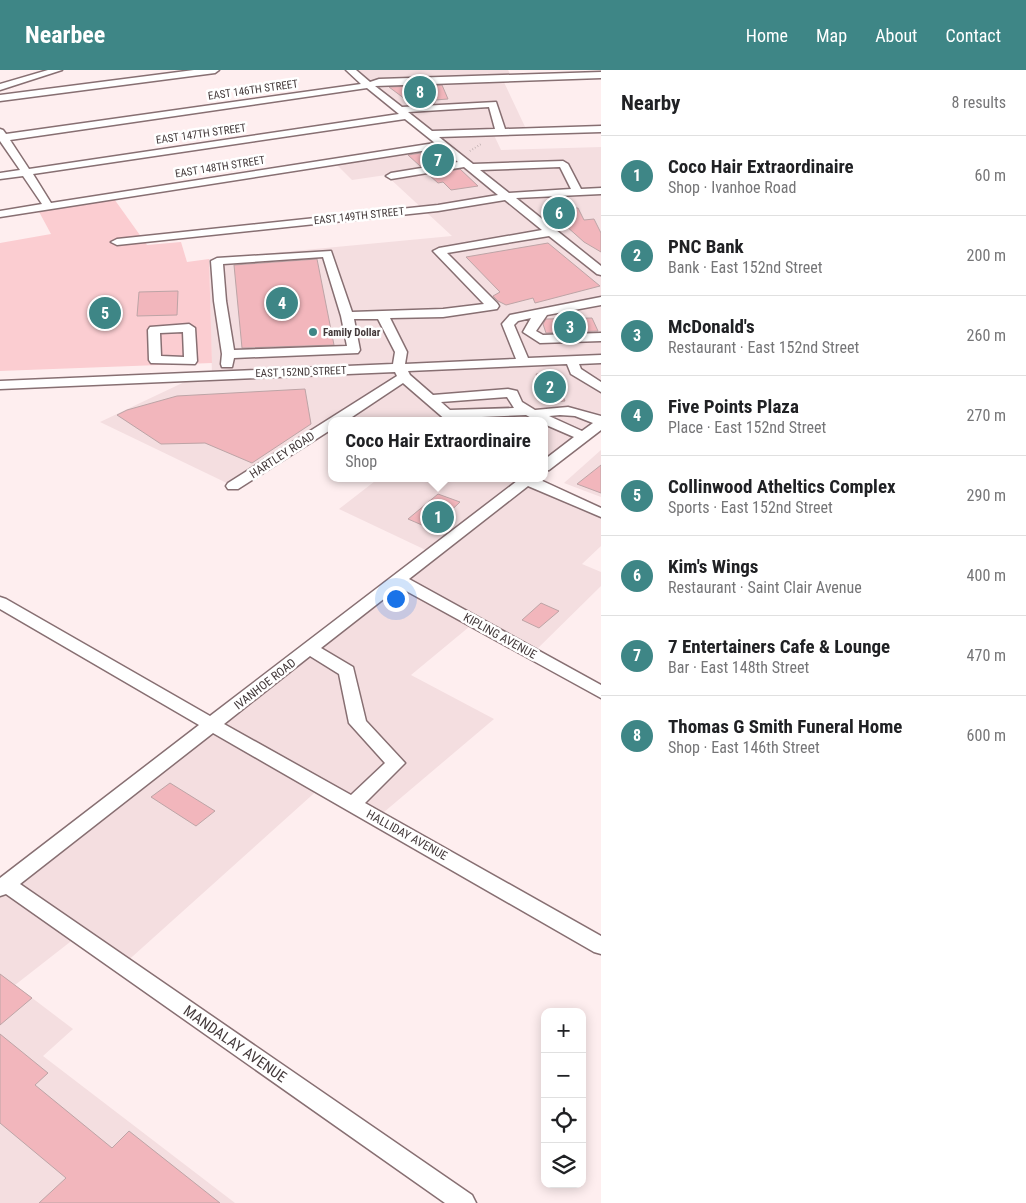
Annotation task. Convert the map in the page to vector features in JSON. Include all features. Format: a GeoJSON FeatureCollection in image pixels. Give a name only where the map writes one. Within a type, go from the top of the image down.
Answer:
{"type":"FeatureCollection","features":[{"type":"Feature","properties":{"kind":"street"},"geometry":{"type":"LineString","coordinates":[[0,87],[58,70]]}},
{"type":"Feature","properties":{"kind":"street"},"geometry":{"type":"LineString","coordinates":[[0,98],[215,70]]}},
{"type":"Feature","properties":{"kind":"street"},"geometry":{"type":"LineString","coordinates":[[350,70],[506,197],[598,268]]}},
{"type":"Feature","properties":{"kind":"street"},"geometry":{"type":"LineString","coordinates":[[394,72],[442,73]]}},
{"type":"Feature","properties":{"kind":"street","name":"EAST 146TH STREET"},"geometry":{"type":"LineString","coordinates":[[1,136],[359,87],[367,84],[442,73],[452,79],[601,75]]}},
{"type":"Feature","properties":{"kind":"street"},"geometry":{"type":"LineString","coordinates":[[452,79],[455,88],[483,88]]}},
{"type":"Feature","properties":{"kind":"street","name":"EAST 147TH STREET"},"geometry":{"type":"LineString","coordinates":[[0,176],[403,113],[460,100],[491,101],[502,132]]}},
{"type":"Feature","properties":{"kind":"street"},"geometry":{"type":"LineString","coordinates":[[429,134],[601,129]]}},
{"type":"Feature","properties":{"kind":"street"},"geometry":{"type":"LineString","coordinates":[[1,136],[48,206]]}},
{"type":"Feature","properties":{"kind":"street","name":"EAST 148TH STREET"},"geometry":{"type":"LineString","coordinates":[[0,214],[443,145]]}},
{"type":"Feature","properties":{"kind":"street"},"geometry":{"type":"LineString","coordinates":[[390,153],[409,170]]}},
{"type":"Feature","properties":{"kind":"street"},"geometry":{"type":"LineString","coordinates":[[369,156],[385,171]]}},
{"type":"Feature","properties":{"kind":"street"},"geometry":{"type":"LineString","coordinates":[[468,165],[563,164],[578,192]]}},
{"type":"Feature","properties":{"kind":"street","name":"EAST 149TH STREET"},"geometry":{"type":"LineString","coordinates":[[117,242],[438,208],[520,194],[601,191]]}},
{"type":"Feature","properties":{"kind":"street"},"geometry":{"type":"LineString","coordinates":[[347,316],[443,313],[493,306],[439,251],[550,232]]}},
{"type":"Feature","properties":{"kind":"street"},"geometry":{"type":"LineString","coordinates":[[225,376],[228,354],[220,301],[217,261],[326,253],[347,316],[354,350],[228,354]]}},
{"type":"Feature","properties":{"kind":"street"},"geometry":{"type":"LineString","coordinates":[[524,363],[508,324],[514,318],[600,302]]}},
{"type":"Feature","properties":{"kind":"street"},"geometry":{"type":"LineString","coordinates":[[540,339],[529,332],[534,322],[543,312]]}},
{"type":"Feature","properties":{"kind":"street"},"geometry":{"type":"LineString","coordinates":[[382,315],[401,352],[398,362],[402,372],[450,417]]}},
{"type":"Feature","properties":{"kind":"street"},"geometry":{"type":"LineString","coordinates":[[530,315],[523,320],[519,328],[528,335],[540,339],[601,337]]}},
{"type":"Feature","properties":{"kind":"street"},"geometry":{"type":"LineString","coordinates":[[517,344],[601,341]]}},
{"type":"Feature","properties":{"kind":"street","name":"EAST 152ND STREET"},"geometry":{"type":"LineString","coordinates":[[0,384],[402,372],[524,363],[574,366],[601,359]]}},
{"type":"Feature","properties":{"kind":"street"},"geometry":{"type":"LineString","coordinates":[[174,362],[175,378]]}},
{"type":"Feature","properties":{"kind":"street"},"geometry":{"type":"LineString","coordinates":[[574,366],[598,383]]}},
{"type":"Feature","properties":{"kind":"street"},"geometry":{"type":"LineString","coordinates":[[341,417],[402,372]]}},
{"type":"Feature","properties":{"kind":"street"},"geometry":{"type":"LineString","coordinates":[[429,399],[508,393],[512,394],[517,404],[540,417]]}},
{"type":"Feature","properties":{"kind":"street"},"geometry":{"type":"LineString","coordinates":[[469,417],[567,410],[581,412],[601,422],[548,463]]}},
{"type":"Feature","properties":{"kind":"street"},"geometry":{"type":"LineString","coordinates":[[548,421],[583,436]]}},
{"type":"Feature","properties":{"kind":"street","name":"HARTLEY ROAD"},"geometry":{"type":"LineString","coordinates":[[233,486],[328,426]]}},
{"type":"Feature","properties":{"kind":"street","name":"IVANHOE ROAD"},"geometry":{"type":"LineString","coordinates":[[3,887],[522,482]]}},
{"type":"Feature","properties":{"kind":"street"},"geometry":{"type":"LineString","coordinates":[[533,482],[601,512]]}},
{"type":"Feature","properties":{"kind":"street","name":"KIPLING AVENUE"},"geometry":{"type":"LineString","coordinates":[[399,580],[601,692]]}},
{"type":"Feature","properties":{"kind":"street","name":"HALLIDAY AVENUE"},"geometry":{"type":"LineString","coordinates":[[0,602],[601,946]]}},
{"type":"Feature","properties":{"kind":"street"},"geometry":{"type":"LineString","coordinates":[[310,649],[347,671],[358,723],[396,763],[352,805]]}},
{"type":"Feature","properties":{"kind":"street","name":"MANDALAY AVENUE"},"geometry":{"type":"LineString","coordinates":[[3,887],[464,1203]]}},
{"type":"Feature","properties":{"kind":"lane"},"geometry":{"type":"LineString","coordinates":[[385,171],[468,165]]}},
{"type":"Feature","properties":{"kind":"lane"},"geometry":{"type":"LineString","coordinates":[[574,366],[601,370]]}},
{"type":"Feature","properties":{"kind":"shaded area"},"geometry":{"type":"Polygon","coordinates":[[[350,70],[508,70],[512,77],[502,78],[527,131],[493,133],[501,150],[601,147],[601,423],[548,464],[548,417],[328,417],[328,428],[326,427],[233,486],[100,422],[195,377],[212,376],[209,259],[452,236],[386,175],[352,180],[334,162],[442,145],[350,70]]]}},
{"type":"Feature","properties":{"kind":"shaded area"},"geometry":{"type":"Polygon","coordinates":[[[112,196],[147,245],[181,242],[187,262],[209,259],[212,363],[0,371],[0,243],[51,234],[37,208],[112,196]]]}},
{"type":"Feature","properties":{"kind":"shaded area"},"geometry":{"type":"Polygon","coordinates":[[[601,450],[601,497],[564,483],[601,450]]]}},
{"type":"Feature","properties":{"kind":"shaded area"},"geometry":{"type":"Polygon","coordinates":[[[374,482],[537,482],[601,513],[601,546],[582,564],[601,572],[601,586],[532,654],[475,622],[411,675],[494,719],[377,818],[321,787],[123,965],[79,935],[15,985],[73,1029],[43,1056],[235,1203],[0,1203],[0,889],[432,553],[339,509],[374,482]]]}},
{"type":"Feature","properties":{"kind":"building"},"geometry":{"type":"Polygon","coordinates":[[[442,85],[448,99],[435,100],[435,103],[413,105],[389,87],[442,85]]]}},
{"type":"Feature","properties":{"kind":"building"},"geometry":{"type":"Polygon","coordinates":[[[434,151],[451,161],[420,166],[408,155],[434,151]]]}},
{"type":"Feature","properties":{"kind":"building"},"geometry":{"type":"Polygon","coordinates":[[[460,169],[478,186],[451,190],[443,182],[438,183],[429,175],[460,169]]]}},
{"type":"Feature","properties":{"kind":"building"},"geometry":{"type":"Polygon","coordinates":[[[578,208],[584,220],[594,219],[601,233],[601,252],[584,242],[547,209],[578,208]]]}},
{"type":"Feature","properties":{"kind":"building"},"geometry":{"type":"Polygon","coordinates":[[[548,243],[600,286],[535,303],[533,298],[506,305],[493,296],[500,292],[466,257],[548,243]]]}},
{"type":"Feature","properties":{"kind":"building"},"geometry":{"type":"Polygon","coordinates":[[[317,259],[334,345],[242,348],[234,265],[317,259]]]}},
{"type":"Feature","properties":{"kind":"building"},"geometry":{"type":"Polygon","coordinates":[[[178,291],[177,315],[137,316],[139,292],[178,291]]]}},
{"type":"Feature","properties":{"kind":"building"},"geometry":{"type":"Polygon","coordinates":[[[592,318],[598,331],[546,333],[543,324],[546,319],[592,318]]]}},
{"type":"Feature","properties":{"kind":"building"},"geometry":{"type":"Polygon","coordinates":[[[552,373],[565,401],[548,402],[536,374],[552,373]]]}},
{"type":"Feature","properties":{"kind":"building"},"geometry":{"type":"Polygon","coordinates":[[[305,389],[311,424],[252,463],[205,443],[161,444],[117,415],[127,410],[177,396],[305,389]]]}},
{"type":"Feature","properties":{"kind":"building"},"geometry":{"type":"Polygon","coordinates":[[[601,465],[601,493],[577,484],[601,465]]]}},
{"type":"Feature","properties":{"kind":"building"},"geometry":{"type":"Polygon","coordinates":[[[438,494],[460,502],[440,521],[438,520],[429,528],[408,519],[438,494]]]}},
{"type":"Feature","properties":{"kind":"building"},"geometry":{"type":"Polygon","coordinates":[[[541,603],[559,611],[539,628],[522,620],[541,603]]]}},
{"type":"Feature","properties":{"kind":"building"},"geometry":{"type":"Polygon","coordinates":[[[170,783],[215,811],[196,826],[151,797],[170,783]]]}},
{"type":"Feature","properties":{"kind":"building"},"geometry":{"type":"Polygon","coordinates":[[[0,974],[32,998],[0,1025],[0,974]]]}},
{"type":"Feature","properties":{"kind":"building"},"geometry":{"type":"Polygon","coordinates":[[[0,1034],[48,1073],[35,1085],[112,1148],[129,1131],[220,1203],[39,1203],[66,1178],[0,1123],[0,1034]]]}},
{"type":"Feature","properties":{"kind":"place","name":"Thomas G Smith Funeral Home"},"geometry":{"type":"Point","coordinates":[420,92]}},
{"type":"Feature","properties":{"kind":"place","name":"7 Entertainers Cafe & Lounge"},"geometry":{"type":"Point","coordinates":[438,160]}},
{"type":"Feature","properties":{"kind":"place","name":"Kim's Wings"},"geometry":{"type":"Point","coordinates":[559,213]}},
{"type":"Feature","properties":{"kind":"place","name":"Five Points Plaza"},"geometry":{"type":"Point","coordinates":[282,303]}},
{"type":"Feature","properties":{"kind":"place","name":"Collinwood Atheltics Complex"},"geometry":{"type":"Point","coordinates":[105,313]}},
{"type":"Feature","properties":{"kind":"place","name":"McDonald's"},"geometry":{"type":"Point","coordinates":[570,327]}},
{"type":"Feature","properties":{"kind":"place","name":"Family Dollar"},"geometry":{"type":"Point","coordinates":[313,332]}},
{"type":"Feature","properties":{"kind":"place","name":"PNC Bank"},"geometry":{"type":"Point","coordinates":[550,387]}},
{"type":"Feature","properties":{"kind":"place","name":"Coco Hair Extraordinaire"},"geometry":{"type":"Point","coordinates":[438,517]}}]}
